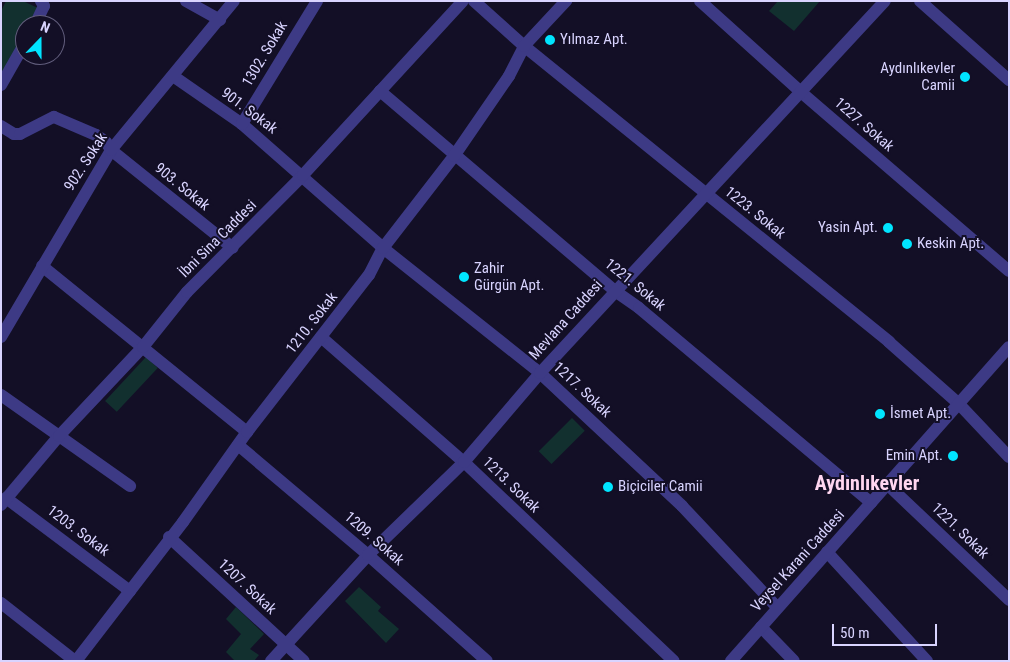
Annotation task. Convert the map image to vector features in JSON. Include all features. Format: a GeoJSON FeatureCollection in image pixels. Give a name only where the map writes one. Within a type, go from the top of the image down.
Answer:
{"type":"FeatureCollection","features":[{"type":"Feature","properties":{"kind":"street"},"geometry":{"type":"LineString","coordinates":[[40,15],[44,6],[41,1]]}},
{"type":"Feature","properties":{"kind":"street"},"geometry":{"type":"LineString","coordinates":[[186,1],[220,20]]}},
{"type":"Feature","properties":{"kind":"street","name":"902. Sokak"},"geometry":{"type":"LineString","coordinates":[[1,337],[111,150],[234,1]]}},
{"type":"Feature","properties":{"kind":"street","name":"1302. Sokak"},"geometry":{"type":"LineString","coordinates":[[242,124],[317,1]]}},
{"type":"Feature","properties":{"kind":"street","name":"İbni Sina Caddesi"},"geometry":{"type":"LineString","coordinates":[[4,501],[59,436],[143,347],[188,292],[233,248],[302,175],[463,1]]}},
{"type":"Feature","properties":{"kind":"street","name":"1223. Sokak"},"geometry":{"type":"LineString","coordinates":[[474,1],[524,46],[889,342],[959,404],[1009,457]]}},
{"type":"Feature","properties":{"kind":"street","name":"1210. Sokak"},"geometry":{"type":"LineString","coordinates":[[76,661],[247,432],[369,275],[383,248],[454,156],[509,76],[524,46],[566,1]]}},
{"type":"Feature","properties":{"kind":"street","name":"1227. Sokak"},"geometry":{"type":"LineString","coordinates":[[700,1],[714,6],[802,93],[1009,271]]}},
{"type":"Feature","properties":{"kind":"street","name":"Mevlana Caddesi"},"geometry":{"type":"LineString","coordinates":[[271,661],[368,555],[464,462],[540,373],[802,93],[884,1]]}},
{"type":"Feature","properties":{"kind":"street"},"geometry":{"type":"LineString","coordinates":[[920,1],[1009,80]]}},
{"type":"Feature","properties":{"kind":"street"},"geometry":{"type":"LineString","coordinates":[[1,85],[15,60]]}},
{"type":"Feature","properties":{"kind":"street","name":"901. Sokak"},"geometry":{"type":"LineString","coordinates":[[173,76],[242,124],[302,175]]}},
{"type":"Feature","properties":{"kind":"street","name":"1221. Sokak"},"geometry":{"type":"LineString","coordinates":[[380,91],[454,156],[615,291],[639,308],[872,503]]}},
{"type":"Feature","properties":{"kind":"street","name":"903. Sokak"},"geometry":{"type":"LineString","coordinates":[[1,126],[14,134],[20,134],[54,117],[96,135],[106,142],[111,150],[233,248]]}},
{"type":"Feature","properties":{"kind":"street","name":"1217. Sokak"},"geometry":{"type":"LineString","coordinates":[[302,175],[383,248],[540,373],[682,506],[777,607]]}},
{"type":"Feature","properties":{"kind":"street"},"geometry":{"type":"LineString","coordinates":[[42,266],[247,432]]}},
{"type":"Feature","properties":{"kind":"street","name":"1213. Sokak"},"geometry":{"type":"LineString","coordinates":[[321,337],[464,462],[674,661]]}},
{"type":"Feature","properties":{"kind":"street","name":"Veysel Karani Caddesi"},"geometry":{"type":"LineString","coordinates":[[731,661],[1009,347]]}},
{"type":"Feature","properties":{"kind":"street"},"geometry":{"type":"LineString","coordinates":[[1,395],[130,486]]}},
{"type":"Feature","properties":{"kind":"street","name":"1209. Sokak"},"geometry":{"type":"LineString","coordinates":[[238,445],[368,555],[487,661]]}},
{"type":"Feature","properties":{"kind":"street","name":"1221. Sokak"},"geometry":{"type":"LineString","coordinates":[[888,484],[1009,600]]}},
{"type":"Feature","properties":{"kind":"street","name":"1203. Sokak"},"geometry":{"type":"LineString","coordinates":[[4,501],[130,591]]}},
{"type":"Feature","properties":{"kind":"street","name":"1207. Sokak"},"geometry":{"type":"LineString","coordinates":[[169,537],[304,661]]}},
{"type":"Feature","properties":{"kind":"street"},"geometry":{"type":"LineString","coordinates":[[827,552],[927,661]]}},
{"type":"Feature","properties":{"kind":"street"},"geometry":{"type":"LineString","coordinates":[[1,603],[76,661]]}},
{"type":"Feature","properties":{"kind":"street"},"geometry":{"type":"LineString","coordinates":[[761,627],[794,661]]}},
{"type":"Feature","properties":{"kind":"green space"},"geometry":{"type":"Polygon","coordinates":[[[6,1],[23,1],[40,9],[36,15],[15,15],[15,52],[1,77],[1,11],[6,1]]]}},
{"type":"Feature","properties":{"kind":"green space"},"geometry":{"type":"Polygon","coordinates":[[[778,1],[820,1],[794,31],[769,11],[778,1]]]}},
{"type":"Feature","properties":{"kind":"green space"},"geometry":{"type":"Polygon","coordinates":[[[146,357],[158,368],[117,412],[105,401],[146,357]]]}},
{"type":"Feature","properties":{"kind":"green space"},"geometry":{"type":"Polygon","coordinates":[[[572,418],[585,431],[551,464],[539,451],[572,418]]]}},
{"type":"Feature","properties":{"kind":"green space"},"geometry":{"type":"Polygon","coordinates":[[[359,587],[381,607],[378,611],[399,629],[386,643],[345,601],[359,587]]]}},
{"type":"Feature","properties":{"kind":"green space"},"geometry":{"type":"Polygon","coordinates":[[[236,607],[264,634],[250,649],[259,655],[254,661],[235,661],[226,652],[241,634],[226,619],[236,607]]]}},
{"type":"Feature","properties":{"kind":"place","name":"Yılmaz Apt."},"geometry":{"type":"Point","coordinates":[550,40]}},
{"type":"Feature","properties":{"kind":"place","name":"Aydınlıkevler Camii"},"geometry":{"type":"Point","coordinates":[965,77]}},
{"type":"Feature","properties":{"kind":"place","name":"Yasin Apt."},"geometry":{"type":"Point","coordinates":[888,228]}},
{"type":"Feature","properties":{"kind":"place","name":"Keskin Apt."},"geometry":{"type":"Point","coordinates":[907,244]}},
{"type":"Feature","properties":{"kind":"place","name":"Zahir Gürgün Apt."},"geometry":{"type":"Point","coordinates":[464,277]}},
{"type":"Feature","properties":{"kind":"place","name":"İsmet Apt."},"geometry":{"type":"Point","coordinates":[880,414]}},
{"type":"Feature","properties":{"kind":"place","name":"Emin Apt."},"geometry":{"type":"Point","coordinates":[953,456]}},
{"type":"Feature","properties":{"kind":"place","name":"Biçiciler Camii"},"geometry":{"type":"Point","coordinates":[608,487]}},
{"type":"Feature","properties":{"kind":"district","name":"Aydınlıkevler"},"geometry":{"type":"Point","coordinates":[867,483]}}]}
